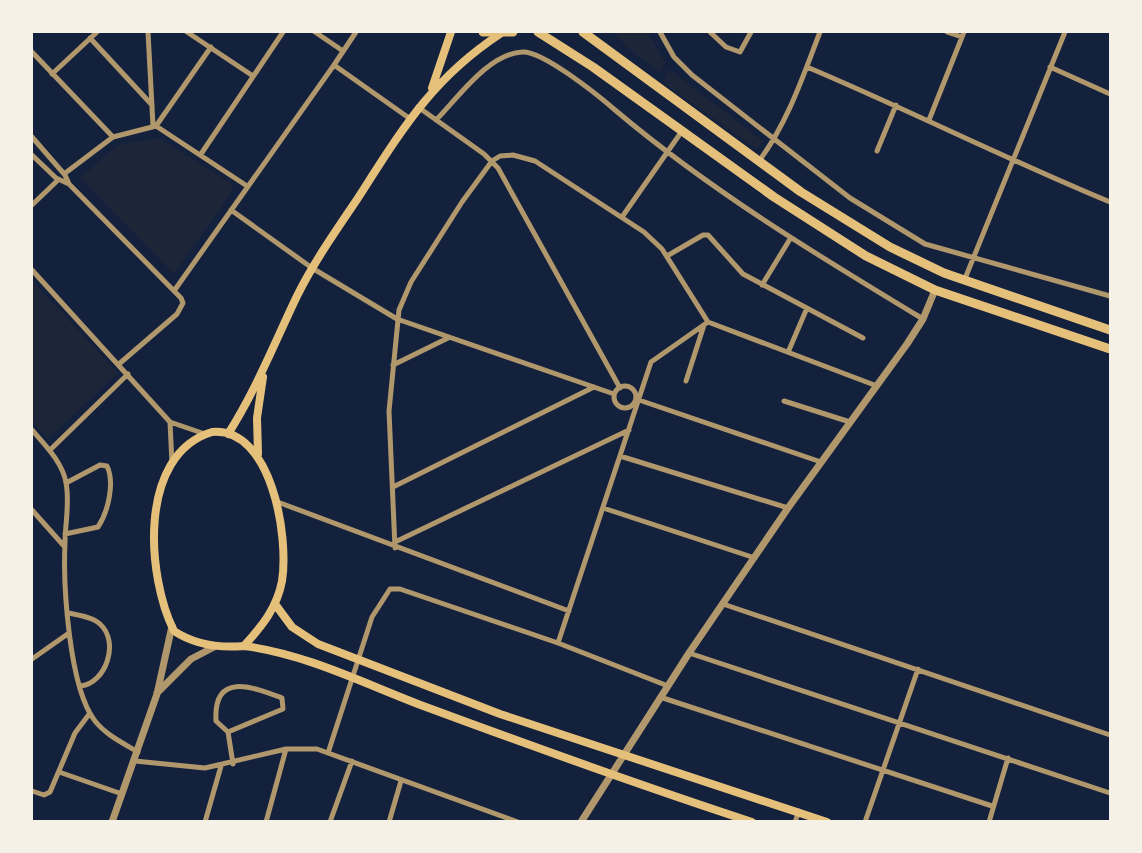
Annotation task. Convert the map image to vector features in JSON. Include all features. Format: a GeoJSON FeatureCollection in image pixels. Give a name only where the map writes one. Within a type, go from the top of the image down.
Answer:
{"type":"FeatureCollection","features":[{"type":"Feature","properties":{"kind":"highway"},"geometry":{"type":"LineString","coordinates":[[484,32],[513,32]]}},
{"type":"Feature","properties":{"kind":"highway"},"geometry":{"type":"LineString","coordinates":[[538,32],[774,197],[848,245],[935,290],[1111,349]]}},
{"type":"Feature","properties":{"kind":"highway"},"geometry":{"type":"LineString","coordinates":[[583,32],[854,227],[917,261],[964,281],[1111,330]]}},
{"type":"Feature","properties":{"kind":"main road"},"geometry":{"type":"LineString","coordinates":[[432,88],[451,32]]}},
{"type":"Feature","properties":{"kind":"main road"},"geometry":{"type":"LineString","coordinates":[[228,433],[264,369],[312,268],[409,118],[432,88],[477,49],[500,34]]}},
{"type":"Feature","properties":{"kind":"main road"},"geometry":{"type":"LineString","coordinates":[[244,646],[270,616],[284,562],[275,501],[258,454],[257,418],[264,369]]}},
{"type":"Feature","properties":{"kind":"main road"},"geometry":{"type":"LineString","coordinates":[[258,454],[245,442],[228,433],[205,434],[183,450],[172,465],[157,499],[155,560],[172,626],[185,638],[216,646],[267,649],[610,776],[752,821]]}},
{"type":"Feature","properties":{"kind":"main road"},"geometry":{"type":"LineString","coordinates":[[275,604],[285,619],[305,636],[357,660],[500,714],[827,821]]}},
{"type":"Feature","properties":{"kind":"street"},"geometry":{"type":"LineString","coordinates":[[52,74],[97,32]]}},
{"type":"Feature","properties":{"kind":"street"},"geometry":{"type":"LineString","coordinates":[[148,32],[154,126]]}},
{"type":"Feature","properties":{"kind":"street"},"geometry":{"type":"LineString","coordinates":[[187,32],[253,76]]}},
{"type":"Feature","properties":{"kind":"street"},"geometry":{"type":"LineString","coordinates":[[201,154],[283,32]]}},
{"type":"Feature","properties":{"kind":"street"},"geometry":{"type":"LineString","coordinates":[[314,32],[343,51]]}},
{"type":"Feature","properties":{"kind":"street"},"geometry":{"type":"LineString","coordinates":[[174,291],[356,32]]}},
{"type":"Feature","properties":{"kind":"street"},"geometry":{"type":"LineString","coordinates":[[660,32],[674,57],[692,75],[850,198],[906,233],[942,250],[1111,296]]}},
{"type":"Feature","properties":{"kind":"street"},"geometry":{"type":"LineString","coordinates":[[710,32],[726,47],[740,52],[751,32]]}},
{"type":"Feature","properties":{"kind":"street"},"geometry":{"type":"LineString","coordinates":[[760,161],[775,140],[820,32]]}},
{"type":"Feature","properties":{"kind":"street"},"geometry":{"type":"LineString","coordinates":[[929,120],[963,34],[947,32]]}},
{"type":"Feature","properties":{"kind":"street"},"geometry":{"type":"LineString","coordinates":[[964,281],[1065,32]]}},
{"type":"Feature","properties":{"kind":"street"},"geometry":{"type":"LineString","coordinates":[[90,38],[152,106]]}},
{"type":"Feature","properties":{"kind":"street"},"geometry":{"type":"LineString","coordinates":[[64,173],[113,137],[154,126],[211,47]]}},
{"type":"Feature","properties":{"kind":"street"},"geometry":{"type":"LineString","coordinates":[[436,120],[502,57],[524,51],[539,56],[605,101],[667,154],[790,239],[923,319]]}},
{"type":"Feature","properties":{"kind":"street"},"geometry":{"type":"LineString","coordinates":[[32,52],[113,137]]}},
{"type":"Feature","properties":{"kind":"street"},"geometry":{"type":"LineString","coordinates":[[334,65],[409,118]]}},
{"type":"Feature","properties":{"kind":"street"},"geometry":{"type":"LineString","coordinates":[[807,67],[929,120],[1012,161],[1111,202]]}},
{"type":"Feature","properties":{"kind":"street"},"geometry":{"type":"LineString","coordinates":[[1050,67],[1111,94]]}},
{"type":"Feature","properties":{"kind":"street"},"geometry":{"type":"LineString","coordinates":[[877,151],[896,105]]}},
{"type":"Feature","properties":{"kind":"street"},"geometry":{"type":"LineString","coordinates":[[418,107],[492,161],[519,204],[620,388]]}},
{"type":"Feature","properties":{"kind":"street"},"geometry":{"type":"LineString","coordinates":[[154,126],[247,186]]}},
{"type":"Feature","properties":{"kind":"street"},"geometry":{"type":"LineString","coordinates":[[622,217],[682,131]]}},
{"type":"Feature","properties":{"kind":"street"},"geometry":{"type":"LineString","coordinates":[[32,137],[64,173],[69,184],[183,303],[177,314],[119,364]]}},
{"type":"Feature","properties":{"kind":"street"},"geometry":{"type":"LineString","coordinates":[[395,545],[389,411],[397,319],[411,282],[492,161],[507,154],[536,161],[656,242],[667,256],[706,324],[789,350],[877,386]]}},
{"type":"Feature","properties":{"kind":"street"},"geometry":{"type":"LineString","coordinates":[[32,155],[58,180],[69,184]]}},
{"type":"Feature","properties":{"kind":"street"},"geometry":{"type":"LineString","coordinates":[[32,205],[58,180]]}},
{"type":"Feature","properties":{"kind":"street"},"geometry":{"type":"LineString","coordinates":[[231,210],[312,268],[397,319],[614,394]]}},
{"type":"Feature","properties":{"kind":"street"},"geometry":{"type":"LineString","coordinates":[[667,256],[703,235],[708,235],[733,265],[762,285],[863,338]]}},
{"type":"Feature","properties":{"kind":"street"},"geometry":{"type":"LineString","coordinates":[[762,285],[790,239]]}},
{"type":"Feature","properties":{"kind":"street"},"geometry":{"type":"LineString","coordinates":[[32,270],[170,422],[205,434]]}},
{"type":"Feature","properties":{"kind":"street"},"geometry":{"type":"LineString","coordinates":[[581,821],[689,653],[788,508],[923,319],[935,290]]}},
{"type":"Feature","properties":{"kind":"street"},"geometry":{"type":"LineString","coordinates":[[789,350],[807,309]]}},
{"type":"Feature","properties":{"kind":"street"},"geometry":{"type":"LineString","coordinates":[[686,381],[706,324]]}},
{"type":"Feature","properties":{"kind":"street"},"geometry":{"type":"LineString","coordinates":[[558,643],[637,399],[653,358],[706,324]]}},
{"type":"Feature","properties":{"kind":"street"},"geometry":{"type":"LineString","coordinates":[[393,365],[448,338]]}},
{"type":"Feature","properties":{"kind":"street"},"geometry":{"type":"LineString","coordinates":[[50,450],[128,374]]}},
{"type":"Feature","properties":{"kind":"street"},"geometry":{"type":"LineString","coordinates":[[393,487],[595,387]]}},
{"type":"Feature","properties":{"kind":"street"},"geometry":{"type":"LineString","coordinates":[[637,399],[629,407],[622,408],[614,401],[614,394],[620,388],[631,388],[637,399],[821,462]]}},
{"type":"Feature","properties":{"kind":"street"},"geometry":{"type":"LineString","coordinates":[[784,401],[850,422]]}},
{"type":"Feature","properties":{"kind":"street"},"geometry":{"type":"LineString","coordinates":[[170,422],[172,465]]}},
{"type":"Feature","properties":{"kind":"street"},"geometry":{"type":"LineString","coordinates":[[32,430],[50,450],[66,483],[64,546],[69,634],[81,686],[90,713],[102,728],[138,752]]}},
{"type":"Feature","properties":{"kind":"street"},"geometry":{"type":"LineString","coordinates":[[395,545],[629,430]]}},
{"type":"Feature","properties":{"kind":"street"},"geometry":{"type":"LineString","coordinates":[[620,456],[788,508]]}},
{"type":"Feature","properties":{"kind":"street"},"geometry":{"type":"LineString","coordinates":[[65,534],[98,527],[106,508],[110,475],[107,466],[100,464],[66,483]]}},
{"type":"Feature","properties":{"kind":"street"},"geometry":{"type":"LineString","coordinates":[[275,501],[569,611]]}},
{"type":"Feature","properties":{"kind":"street"},"geometry":{"type":"LineString","coordinates":[[603,508],[755,558]]}},
{"type":"Feature","properties":{"kind":"street"},"geometry":{"type":"LineString","coordinates":[[32,510],[64,546]]}},
{"type":"Feature","properties":{"kind":"street"},"geometry":{"type":"LineString","coordinates":[[328,753],[372,617],[390,589],[400,589],[558,643],[668,686]]}},
{"type":"Feature","properties":{"kind":"street"},"geometry":{"type":"LineString","coordinates":[[723,604],[1111,735]]}},
{"type":"Feature","properties":{"kind":"street"},"geometry":{"type":"LineString","coordinates":[[68,612],[95,620],[105,629],[107,638],[108,657],[102,675],[97,681],[81,686]]}},
{"type":"Feature","properties":{"kind":"street"},"geometry":{"type":"LineString","coordinates":[[112,821],[157,694],[172,626]]}},
{"type":"Feature","properties":{"kind":"street"},"geometry":{"type":"LineString","coordinates":[[32,659],[69,634]]}},
{"type":"Feature","properties":{"kind":"street"},"geometry":{"type":"LineString","coordinates":[[157,694],[191,659],[216,646]]}},
{"type":"Feature","properties":{"kind":"street"},"geometry":{"type":"LineString","coordinates":[[689,653],[1111,793]]}},
{"type":"Feature","properties":{"kind":"street"},"geometry":{"type":"LineString","coordinates":[[865,821],[918,669]]}},
{"type":"Feature","properties":{"kind":"street"},"geometry":{"type":"LineString","coordinates":[[228,732],[283,709],[282,698],[241,685],[228,689],[219,697],[216,721],[228,732],[233,764]]}},
{"type":"Feature","properties":{"kind":"street"},"geometry":{"type":"LineString","coordinates":[[660,697],[992,806]]}},
{"type":"Feature","properties":{"kind":"street"},"geometry":{"type":"LineString","coordinates":[[32,791],[48,794],[75,733],[90,713]]}},
{"type":"Feature","properties":{"kind":"street"},"geometry":{"type":"LineString","coordinates":[[135,761],[205,768],[302,747],[352,761],[508,820],[517,821]]}},
{"type":"Feature","properties":{"kind":"street"},"geometry":{"type":"LineString","coordinates":[[266,821],[286,749]]}},
{"type":"Feature","properties":{"kind":"street"},"geometry":{"type":"LineString","coordinates":[[989,821],[1007,758]]}},
{"type":"Feature","properties":{"kind":"street"},"geometry":{"type":"LineString","coordinates":[[330,821],[352,761]]}},
{"type":"Feature","properties":{"kind":"street"},"geometry":{"type":"LineString","coordinates":[[205,821],[221,766]]}},
{"type":"Feature","properties":{"kind":"street"},"geometry":{"type":"LineString","coordinates":[[59,772],[122,794]]}},
{"type":"Feature","properties":{"kind":"street"},"geometry":{"type":"LineString","coordinates":[[389,821],[401,781]]}},
{"type":"Feature","properties":{"kind":"street"},"geometry":{"type":"LineString","coordinates":[[795,821],[799,811]]}},
{"type":"Feature","properties":{"kind":"shaded area"},"geometry":{"type":"Polygon","coordinates":[[[613,32],[647,32],[665,62],[660,72],[629,49],[613,32]]]}},
{"type":"Feature","properties":{"kind":"shaded area"},"geometry":{"type":"Polygon","coordinates":[[[669,69],[763,141],[757,149],[663,83],[669,69]]]}},
{"type":"Feature","properties":{"kind":"shaded area"},"geometry":{"type":"Polygon","coordinates":[[[159,138],[230,183],[233,190],[174,274],[80,178],[118,145],[159,138]]]}},
{"type":"Feature","properties":{"kind":"shaded area"},"geometry":{"type":"Polygon","coordinates":[[[32,280],[118,373],[48,439],[32,421],[32,280]]]}}]}
